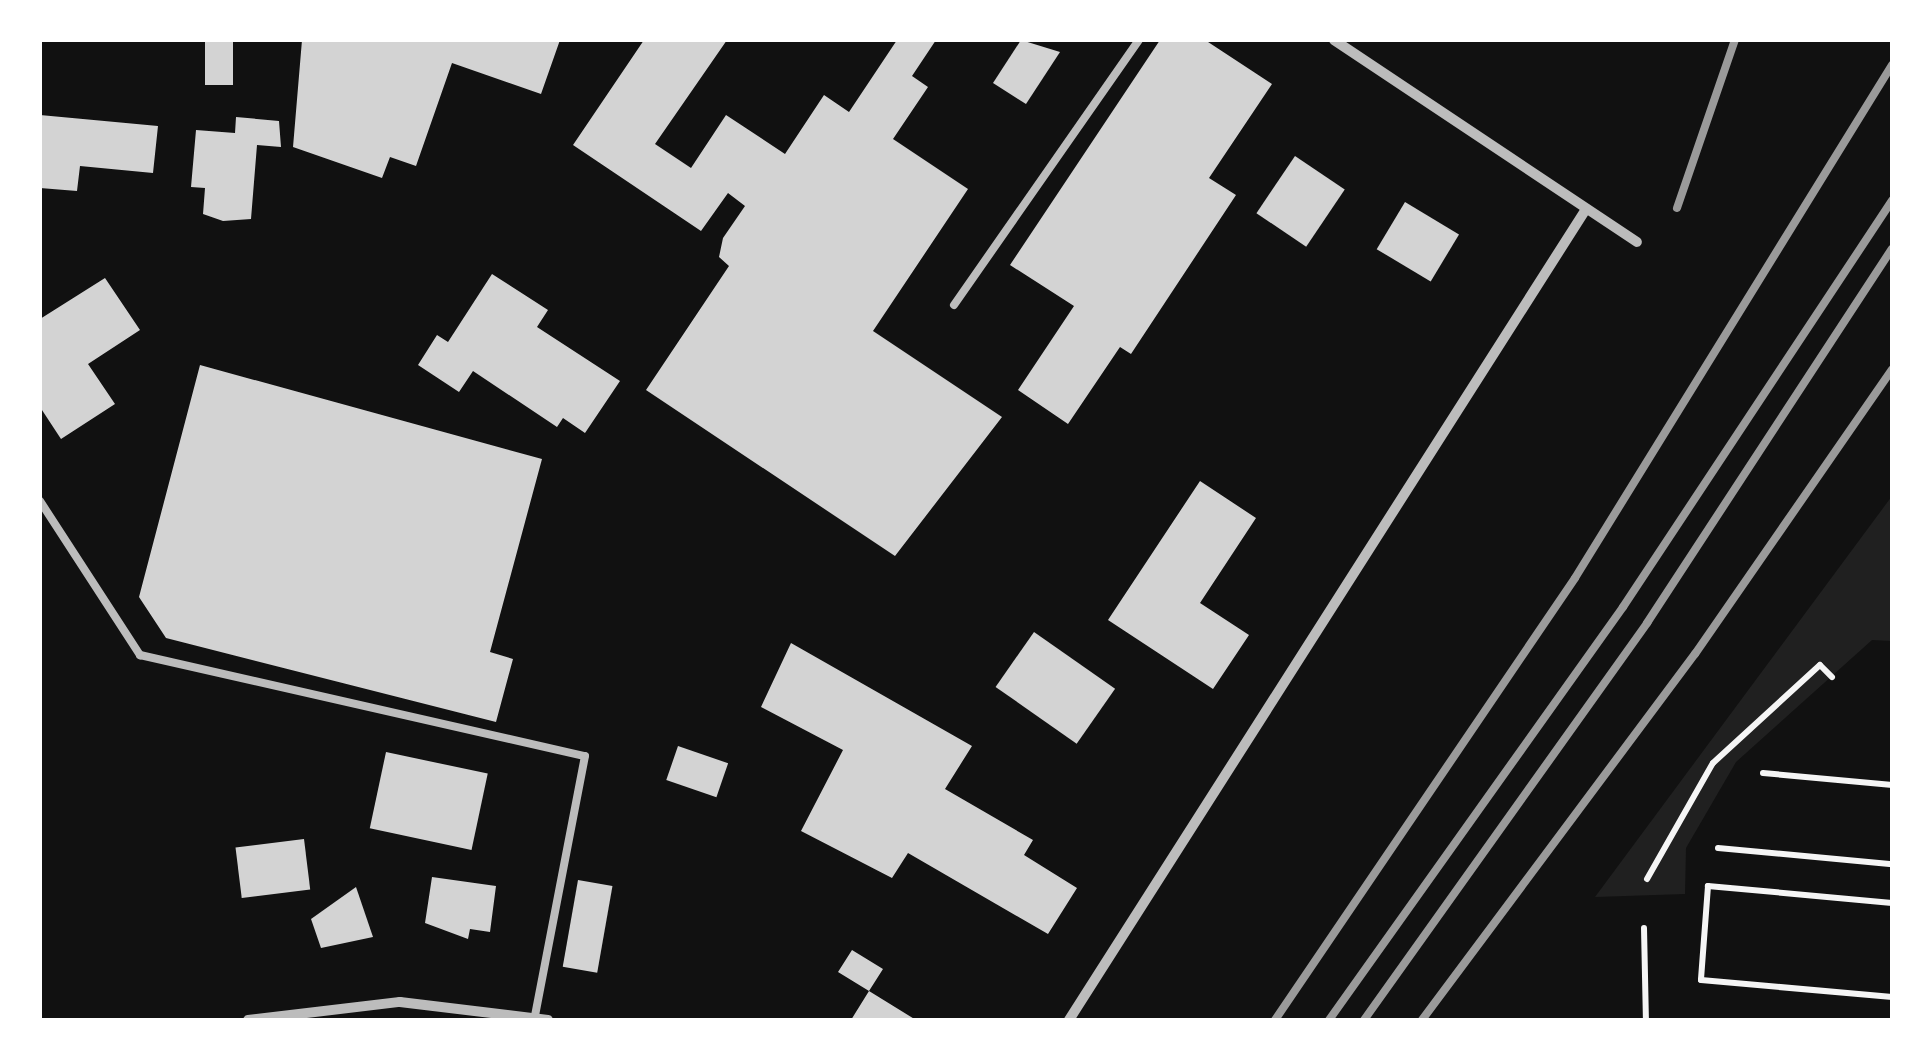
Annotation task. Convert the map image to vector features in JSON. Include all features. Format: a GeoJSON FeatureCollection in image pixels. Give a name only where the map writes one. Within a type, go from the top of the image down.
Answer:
{"type":"FeatureCollection","features":[{"type":"Feature","properties":{"kind":"street"},"geometry":{"type":"LineString","coordinates":[[1334,40],[1636,242]]}},
{"type":"Feature","properties":{"kind":"street"},"geometry":{"type":"LineString","coordinates":[[1070,1020],[1586,208]]}},
{"type":"Feature","properties":{"kind":"street"},"geometry":{"type":"LineString","coordinates":[[248,1020],[400,1002],[548,1020]]}},
{"type":"Feature","properties":{"kind":"lane"},"geometry":{"type":"LineString","coordinates":[[954,305],[1139,40]]}},
{"type":"Feature","properties":{"kind":"lane"},"geometry":{"type":"LineString","coordinates":[[40,500],[140,655],[586,756],[534,1016]]}},
{"type":"Feature","properties":{"kind":"path"},"geometry":{"type":"LineString","coordinates":[[1647,879],[1713,763],[1820,664],[1832,677]]}},
{"type":"Feature","properties":{"kind":"path"},"geometry":{"type":"LineString","coordinates":[[1763,773],[1892,785]]}},
{"type":"Feature","properties":{"kind":"path"},"geometry":{"type":"LineString","coordinates":[[1718,848],[1892,864]]}},
{"type":"Feature","properties":{"kind":"path"},"geometry":{"type":"LineString","coordinates":[[1892,903],[1708,886],[1701,980],[1892,998]]}},
{"type":"Feature","properties":{"kind":"path"},"geometry":{"type":"LineString","coordinates":[[1644,928],[1646,1020]]}},
{"type":"Feature","properties":{"kind":"shaded area"},"geometry":{"type":"Polygon","coordinates":[[[1892,496],[1892,641],[1872,640],[1736,762],[1686,848],[1685,894],[1595,897],[1892,496]]]}},
{"type":"Feature","properties":{"kind":"building"},"geometry":{"type":"Polygon","coordinates":[[[205,40],[233,40],[233,85],[205,85],[205,40]]]}},
{"type":"Feature","properties":{"kind":"building"},"geometry":{"type":"Polygon","coordinates":[[[302,40],[560,40],[541,94],[452,63],[416,166],[390,157],[382,178],[293,147],[302,40]]]}},
{"type":"Feature","properties":{"kind":"building"},"geometry":{"type":"Polygon","coordinates":[[[644,40],[727,40],[655,144],[691,168],[726,115],[785,154],[824,95],[849,112],[897,40],[936,40],[912,76],[928,87],[893,139],[968,189],[873,331],[1002,417],[895,556],[646,390],[729,266],[719,257],[723,238],[745,206],[728,193],[701,231],[573,145],[644,40]]]}},
{"type":"Feature","properties":{"kind":"building"},"geometry":{"type":"Polygon","coordinates":[[[1021,40],[1060,52],[1026,104],[993,83],[1021,40]]]}},
{"type":"Feature","properties":{"kind":"building"},"geometry":{"type":"Polygon","coordinates":[[[1160,40],[1205,40],[1272,84],[1209,178],[1236,195],[1131,354],[1120,347],[1068,424],[1018,390],[1074,306],[1010,265],[1160,40]]]}},
{"type":"Feature","properties":{"kind":"building"},"geometry":{"type":"Polygon","coordinates":[[[40,115],[158,126],[153,173],[80,166],[77,191],[40,188],[40,115]]]}},
{"type":"Feature","properties":{"kind":"building"},"geometry":{"type":"Polygon","coordinates":[[[236,117],[279,121],[281,147],[257,145],[251,219],[223,221],[203,214],[205,188],[191,187],[196,130],[235,133],[236,117]]]}},
{"type":"Feature","properties":{"kind":"building"},"geometry":{"type":"Polygon","coordinates":[[[1295,156],[1345,190],[1306,247],[1256,213],[1295,156]]]}},
{"type":"Feature","properties":{"kind":"building"},"geometry":{"type":"Polygon","coordinates":[[[1405,202],[1459,234],[1431,282],[1377,249],[1405,202]]]}},
{"type":"Feature","properties":{"kind":"building"},"geometry":{"type":"Polygon","coordinates":[[[492,274],[548,310],[537,327],[620,381],[585,433],[563,418],[557,427],[473,371],[459,392],[418,365],[437,335],[448,342],[492,274]]]}},
{"type":"Feature","properties":{"kind":"building"},"geometry":{"type":"Polygon","coordinates":[[[105,278],[140,330],[88,364],[115,404],[61,439],[40,407],[40,319],[105,278]]]}},
{"type":"Feature","properties":{"kind":"building"},"geometry":{"type":"Polygon","coordinates":[[[200,365],[542,459],[490,652],[513,659],[496,722],[166,638],[139,597],[200,365]]]}},
{"type":"Feature","properties":{"kind":"building"},"geometry":{"type":"Polygon","coordinates":[[[1200,481],[1256,518],[1200,603],[1249,635],[1213,689],[1108,620],[1200,481]]]}},
{"type":"Feature","properties":{"kind":"building"},"geometry":{"type":"Polygon","coordinates":[[[1034,632],[1115,689],[1077,744],[996,687],[1034,632]]]}},
{"type":"Feature","properties":{"kind":"building"},"geometry":{"type":"Polygon","coordinates":[[[791,643],[972,746],[945,789],[1033,840],[1024,855],[1077,888],[1048,934],[908,853],[892,878],[801,831],[843,750],[761,707],[791,643]]]}},
{"type":"Feature","properties":{"kind":"building"},"geometry":{"type":"Polygon","coordinates":[[[678,746],[728,763],[716,797],[666,780],[678,746]]]}},
{"type":"Feature","properties":{"kind":"building"},"geometry":{"type":"Polygon","coordinates":[[[386,752],[488,774],[472,850],[370,828],[386,752]]]}},
{"type":"Feature","properties":{"kind":"building"},"geometry":{"type":"Polygon","coordinates":[[[304,839],[310,890],[242,898],[236,847],[304,839]]]}},
{"type":"Feature","properties":{"kind":"building"},"geometry":{"type":"Polygon","coordinates":[[[432,877],[496,886],[490,932],[470,929],[468,939],[425,923],[432,877]]]}},
{"type":"Feature","properties":{"kind":"building"},"geometry":{"type":"Polygon","coordinates":[[[578,880],[612,886],[597,973],[563,967],[578,880]]]}},
{"type":"Feature","properties":{"kind":"building"},"geometry":{"type":"Polygon","coordinates":[[[356,887],[373,937],[321,948],[311,919],[356,887]]]}},
{"type":"Feature","properties":{"kind":"building"},"geometry":{"type":"Polygon","coordinates":[[[852,950],[883,969],[869,991],[838,972],[852,950]]]}},
{"type":"Feature","properties":{"kind":"building"},"geometry":{"type":"Polygon","coordinates":[[[869,991],[916,1020],[851,1020],[869,991]]]}},
{"type":"Feature","properties":{"kind":"railway"},"geometry":{"type":"LineString","coordinates":[[1677,208],[1735,40]]}},
{"type":"Feature","properties":{"kind":"railway"},"geometry":{"type":"LineString","coordinates":[[1275,1020],[1575,578],[1892,65]]}},
{"type":"Feature","properties":{"kind":"railway"},"geometry":{"type":"LineString","coordinates":[[1329,1020],[1623,607],[1892,200]]}},
{"type":"Feature","properties":{"kind":"railway"},"geometry":{"type":"LineString","coordinates":[[1364,1020],[1647,623],[1892,249]]}},
{"type":"Feature","properties":{"kind":"railway"},"geometry":{"type":"LineString","coordinates":[[1422,1020],[1695,654],[1892,369]]}}]}
